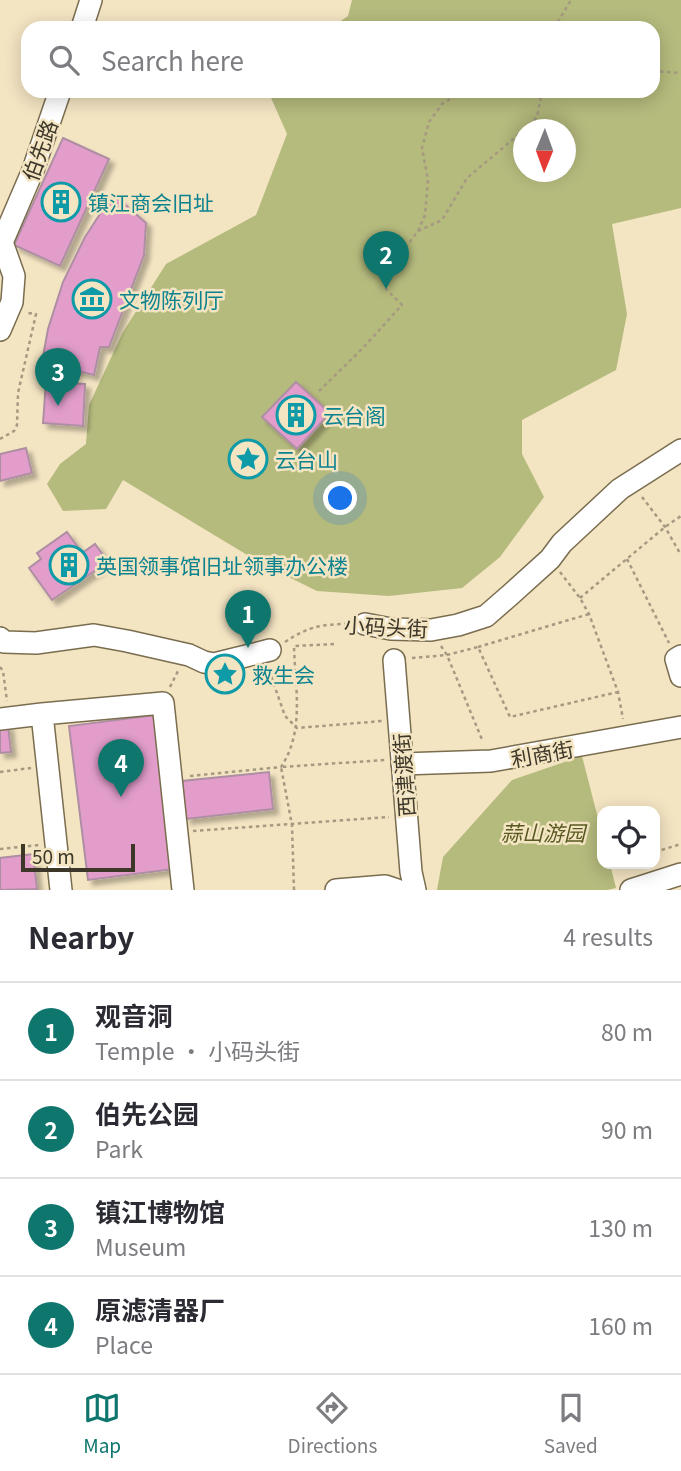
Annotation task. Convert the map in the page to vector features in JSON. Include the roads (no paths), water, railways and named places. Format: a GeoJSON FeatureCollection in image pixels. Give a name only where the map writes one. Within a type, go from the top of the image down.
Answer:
{"type":"FeatureCollection","features":[{"type":"Feature","properties":{"kind":"street"},"geometry":{"type":"LineString","coordinates":[[84,21],[91,0]]}},
{"type":"Feature","properties":{"kind":"street","name":"伯先路"},"geometry":{"type":"LineString","coordinates":[[1,245],[33,170],[58,98]]}},
{"type":"Feature","properties":{"kind":"street"},"geometry":{"type":"LineString","coordinates":[[0,330],[12,302],[14,276],[1,245]]}},
{"type":"Feature","properties":{"kind":"street","name":"小码头街"},"geometry":{"type":"LineString","coordinates":[[365,624],[391,629],[431,630],[486,616],[550,559],[562,543],[620,489],[681,450]]}},
{"type":"Feature","properties":{"kind":"street"},"geometry":{"type":"LineString","coordinates":[[0,638],[4,642],[36,643],[94,635],[189,655],[214,664],[264,651]]}},
{"type":"Feature","properties":{"kind":"street","name":"西津渡街"},"geometry":{"type":"LineString","coordinates":[[394,660],[411,872],[415,890]]}},
{"type":"Feature","properties":{"kind":"street"},"geometry":{"type":"LineString","coordinates":[[4,719],[163,702],[183,890]]}},
{"type":"Feature","properties":{"kind":"street"},"geometry":{"type":"LineString","coordinates":[[42,714],[61,890]]}},
{"type":"Feature","properties":{"kind":"street","name":"利商街"},"geometry":{"type":"LineString","coordinates":[[402,764],[491,761],[681,727]]}},
{"type":"Feature","properties":{"kind":"street"},"geometry":{"type":"LineString","coordinates":[[631,890],[681,874]]}},
{"type":"Feature","properties":{"kind":"street"},"geometry":{"type":"LineString","coordinates":[[337,890],[385,886],[397,890]]}},
{"type":"Feature","properties":{"kind":"place","name":"镇江商会旧址"},"geometry":{"type":"Point","coordinates":[61,202]}},
{"type":"Feature","properties":{"kind":"place","name":"伯先公园"},"geometry":{"type":"Point","coordinates":[386,289]}},
{"type":"Feature","properties":{"kind":"place","name":"文物陈列厅"},"geometry":{"type":"Point","coordinates":[92,299]}},
{"type":"Feature","properties":{"kind":"place","name":"镇江博物馆"},"geometry":{"type":"Point","coordinates":[58,406]}},
{"type":"Feature","properties":{"kind":"place","name":"云台阁"},"geometry":{"type":"Point","coordinates":[296,415]}},
{"type":"Feature","properties":{"kind":"place","name":"云台山"},"geometry":{"type":"Point","coordinates":[248,459]}},
{"type":"Feature","properties":{"kind":"place","name":"英国领事馆旧址领事办公楼"},"geometry":{"type":"Point","coordinates":[69,565]}},
{"type":"Feature","properties":{"kind":"place","name":"观音洞"},"geometry":{"type":"Point","coordinates":[248,648]}},
{"type":"Feature","properties":{"kind":"place","name":"救生会"},"geometry":{"type":"Point","coordinates":[225,674]}},
{"type":"Feature","properties":{"kind":"place","name":"原滤清器厂"},"geometry":{"type":"Point","coordinates":[121,797]}},
{"type":"Feature","properties":{"kind":"park label","name":"蒜山游园"},"geometry":{"type":"Point","coordinates":[543,832]}}]}
